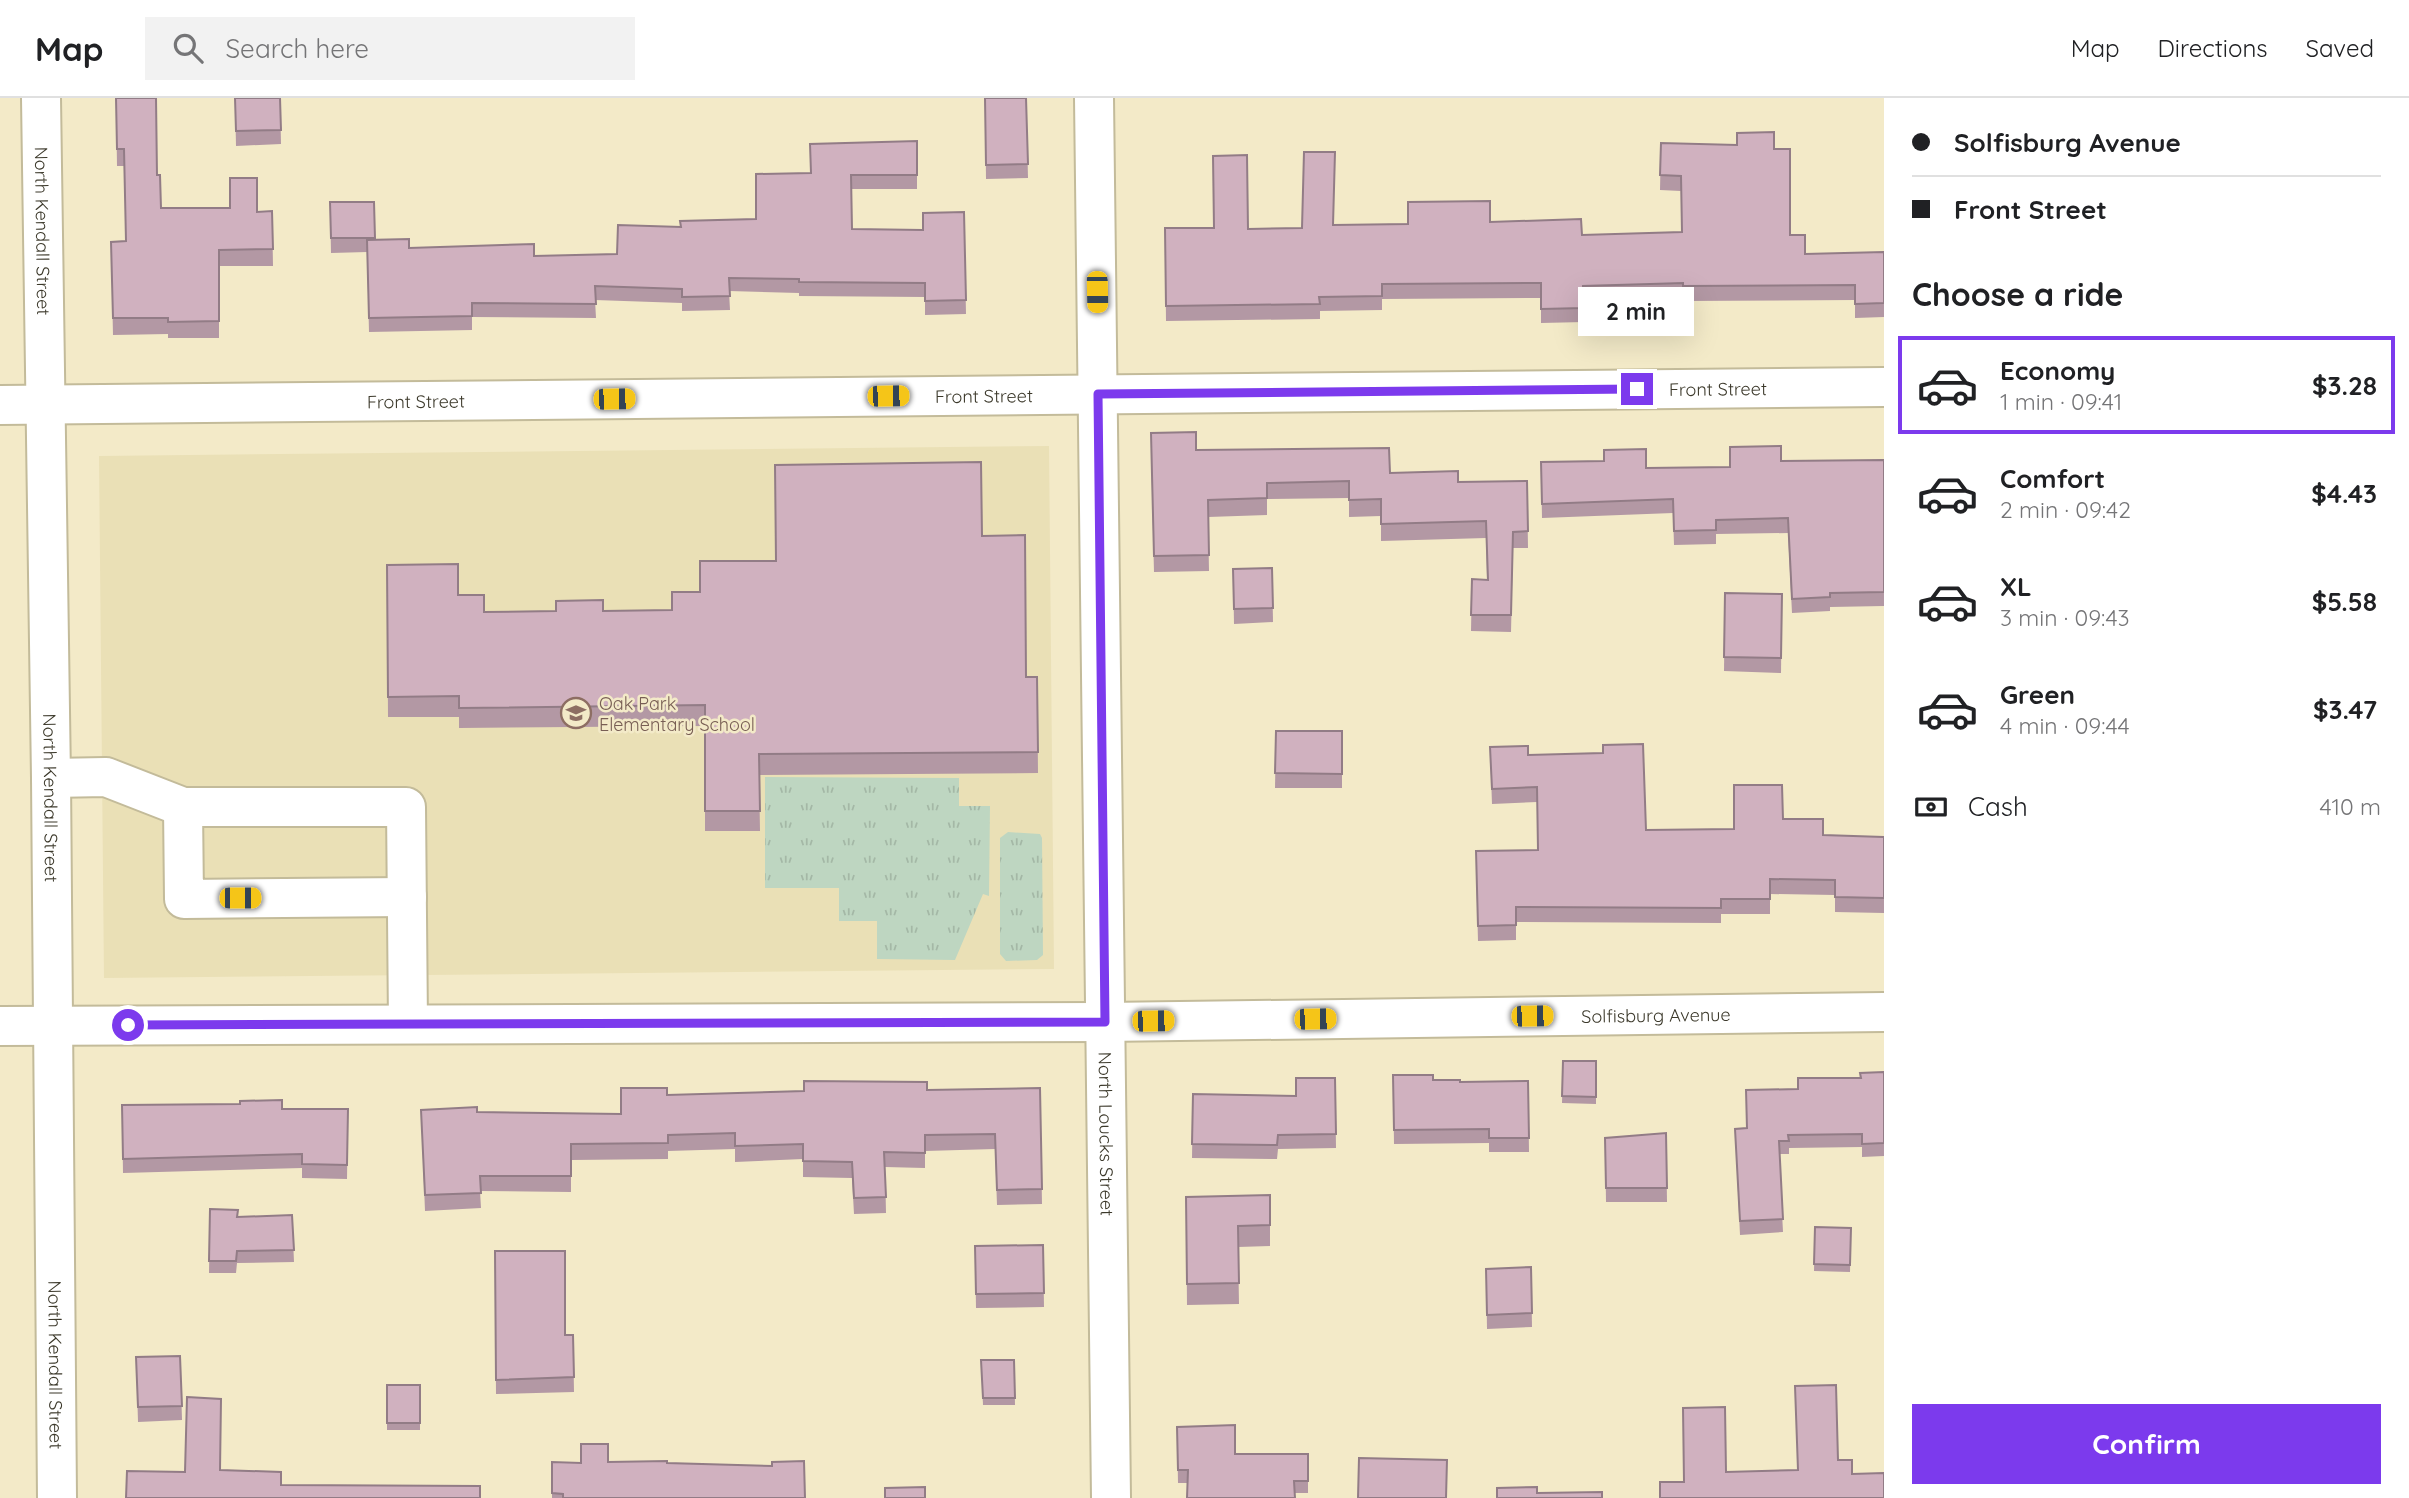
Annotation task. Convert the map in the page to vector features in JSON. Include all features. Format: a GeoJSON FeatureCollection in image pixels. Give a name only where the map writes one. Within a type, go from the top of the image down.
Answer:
{"type":"FeatureCollection","features":[{"type":"Feature","properties":{"kind":"street","name":"North Kendall Street"},"geometry":{"type":"LineString","coordinates":[[41,98],[51,778],[57,1498]]}},
{"type":"Feature","properties":{"kind":"street","name":"North Loucks Street"},"geometry":{"type":"LineString","coordinates":[[1094,98],[1111,1498]]}},
{"type":"Feature","properties":{"kind":"street","name":"Front Street"},"geometry":{"type":"LineString","coordinates":[[0,405],[1884,387]]}},
{"type":"Feature","properties":{"kind":"street"},"geometry":{"type":"LineString","coordinates":[[51,778],[106,777],[183,807],[407,807],[408,1024]]}},
{"type":"Feature","properties":{"kind":"street"},"geometry":{"type":"LineString","coordinates":[[183,807],[184,899],[407,897]]}},
{"type":"Feature","properties":{"kind":"street","name":"Solfisburg Avenue"},"geometry":{"type":"LineString","coordinates":[[0,1026],[1105,1022],[1884,1012]]}},
{"type":"Feature","properties":{"kind":"shaded area","name":"Oak Park Elementary School"},"geometry":{"type":"Polygon","coordinates":[[[1049,446],[1054,969],[104,978],[99,456],[1049,446]]]}},
{"type":"Feature","properties":{"kind":"green space"},"geometry":{"type":"Polygon","coordinates":[[[765,777],[959,778],[959,806],[990,806],[989,896],[983,894],[955,960],[877,959],[877,921],[839,921],[839,888],[765,888],[765,777]]]}},
{"type":"Feature","properties":{"kind":"green space"},"geometry":{"type":"Polygon","coordinates":[[[1008,832],[1040,834],[1042,838],[1043,955],[1037,960],[1006,961],[1000,954],[1000,838],[1008,832]]]}},
{"type":"Feature","properties":{"kind":"building"},"geometry":{"type":"Polygon","coordinates":[[[116,98],[156,98],[157,175],[160,175],[161,208],[230,208],[230,178],[257,178],[257,212],[272,211],[273,249],[219,250],[219,321],[168,322],[168,318],[113,318],[111,242],[126,241],[124,149],[117,149],[116,98]]]}},
{"type":"Feature","properties":{"kind":"building"},"geometry":{"type":"Polygon","coordinates":[[[235,98],[280,98],[281,130],[236,131],[235,98]]]}},
{"type":"Feature","properties":{"kind":"building"},"geometry":{"type":"Polygon","coordinates":[[[985,98],[1026,98],[1028,164],[986,165],[985,98]]]}},
{"type":"Feature","properties":{"kind":"building"},"geometry":{"type":"Polygon","coordinates":[[[1774,132],[1774,149],[1790,149],[1790,235],[1805,235],[1805,254],[1884,252],[1884,303],[1855,304],[1855,285],[1683,286],[1683,283],[1583,286],[1584,308],[1541,309],[1541,283],[1382,284],[1382,296],[1319,297],[1320,304],[1166,306],[1165,228],[1214,228],[1213,156],[1247,155],[1248,229],[1302,228],[1304,152],[1335,152],[1333,225],[1408,224],[1408,202],[1490,201],[1490,222],[1581,219],[1582,235],[1682,232],[1681,176],[1660,175],[1661,143],[1737,145],[1737,133],[1774,132]]]}},
{"type":"Feature","properties":{"kind":"building"},"geometry":{"type":"Polygon","coordinates":[[[917,141],[917,175],[851,175],[852,229],[923,230],[923,213],[964,212],[966,300],[925,301],[925,283],[799,282],[799,279],[729,278],[730,296],[682,297],[682,289],[595,286],[596,304],[472,303],[472,316],[369,318],[367,240],[409,239],[409,248],[534,244],[534,256],[617,254],[618,225],[681,227],[680,221],[756,219],[756,174],[811,173],[810,144],[917,141]]]}},
{"type":"Feature","properties":{"kind":"building"},"geometry":{"type":"Polygon","coordinates":[[[330,202],[374,202],[375,238],[331,238],[330,202]]]}},
{"type":"Feature","properties":{"kind":"building"},"geometry":{"type":"Polygon","coordinates":[[[1196,432],[1196,450],[1389,448],[1390,473],[1458,471],[1458,482],[1527,481],[1528,531],[1513,532],[1511,615],[1471,615],[1472,579],[1488,580],[1486,521],[1381,524],[1381,499],[1349,500],[1349,481],[1267,483],[1267,498],[1208,500],[1209,555],[1154,556],[1151,433],[1196,432]]]}},
{"type":"Feature","properties":{"kind":"building"},"geometry":{"type":"Polygon","coordinates":[[[1781,446],[1781,461],[1884,460],[1884,592],[1830,593],[1830,597],[1792,599],[1788,518],[1716,520],[1716,530],[1674,531],[1673,499],[1542,504],[1541,462],[1604,461],[1604,450],[1646,449],[1646,468],[1730,467],[1730,447],[1781,446]]]}},
{"type":"Feature","properties":{"kind":"building"},"geometry":{"type":"Polygon","coordinates":[[[981,462],[982,536],[1025,535],[1026,677],[1037,677],[1038,752],[759,754],[760,811],[705,811],[705,705],[459,708],[459,696],[388,697],[387,565],[458,564],[458,595],[484,595],[484,612],[556,611],[556,601],[603,600],[603,611],[672,610],[672,592],[700,592],[700,561],[776,561],[775,465],[981,462]]]}},
{"type":"Feature","properties":{"kind":"building"},"geometry":{"type":"Polygon","coordinates":[[[1272,568],[1273,608],[1234,609],[1233,569],[1272,568]]]}},
{"type":"Feature","properties":{"kind":"building"},"geometry":{"type":"Polygon","coordinates":[[[1725,593],[1782,594],[1781,658],[1724,657],[1725,593]]]}},
{"type":"Feature","properties":{"kind":"building"},"geometry":{"type":"Polygon","coordinates":[[[1276,731],[1342,731],[1342,774],[1275,773],[1276,731]]]}},
{"type":"Feature","properties":{"kind":"building"},"geometry":{"type":"Polygon","coordinates":[[[1643,744],[1646,830],[1734,829],[1734,785],[1782,785],[1783,819],[1823,819],[1823,835],[1884,837],[1884,898],[1835,897],[1835,880],[1770,879],[1770,899],[1721,899],[1721,908],[1516,907],[1516,925],[1478,926],[1476,851],[1538,850],[1537,787],[1492,789],[1490,747],[1528,746],[1528,755],[1603,753],[1603,745],[1643,744]]]}},
{"type":"Feature","properties":{"kind":"building"},"geometry":{"type":"Polygon","coordinates":[[[1563,1061],[1596,1061],[1596,1097],[1562,1096],[1563,1061]]]}},
{"type":"Feature","properties":{"kind":"building"},"geometry":{"type":"Polygon","coordinates":[[[1884,1072],[1884,1143],[1862,1144],[1862,1134],[1788,1135],[1789,1141],[1779,1141],[1783,1219],[1740,1221],[1735,1129],[1747,1128],[1746,1090],[1798,1089],[1798,1078],[1861,1078],[1860,1073],[1884,1072]]]}},
{"type":"Feature","properties":{"kind":"building"},"geometry":{"type":"Polygon","coordinates":[[[1393,1075],[1433,1075],[1433,1080],[1460,1082],[1528,1081],[1529,1138],[1489,1138],[1489,1129],[1394,1130],[1393,1075]]]}},
{"type":"Feature","properties":{"kind":"building"},"geometry":{"type":"Polygon","coordinates":[[[1296,1078],[1335,1078],[1336,1134],[1278,1135],[1277,1145],[1192,1144],[1193,1094],[1296,1096],[1296,1078]]]}},
{"type":"Feature","properties":{"kind":"building"},"geometry":{"type":"Polygon","coordinates":[[[804,1081],[927,1082],[927,1090],[1040,1088],[1042,1189],[997,1190],[995,1134],[925,1135],[925,1153],[884,1152],[886,1197],[854,1198],[852,1162],[803,1161],[803,1144],[735,1146],[735,1133],[668,1135],[668,1143],[571,1144],[571,1176],[480,1176],[481,1193],[425,1195],[421,1110],[477,1107],[477,1112],[621,1114],[621,1088],[667,1088],[667,1095],[804,1091],[804,1081]]]}},
{"type":"Feature","properties":{"kind":"building"},"geometry":{"type":"Polygon","coordinates":[[[282,1100],[282,1109],[348,1109],[347,1165],[302,1164],[302,1154],[123,1159],[122,1105],[240,1104],[240,1101],[282,1100]]]}},
{"type":"Feature","properties":{"kind":"building"},"geometry":{"type":"Polygon","coordinates":[[[1666,1133],[1667,1188],[1606,1188],[1605,1138],[1666,1133]]]}},
{"type":"Feature","properties":{"kind":"building"},"geometry":{"type":"Polygon","coordinates":[[[1270,1195],[1270,1225],[1238,1226],[1239,1283],[1187,1284],[1186,1197],[1270,1195]]]}},
{"type":"Feature","properties":{"kind":"building"},"geometry":{"type":"Polygon","coordinates":[[[210,1209],[238,1210],[237,1217],[292,1215],[294,1250],[237,1251],[236,1261],[209,1261],[210,1209]]]}},
{"type":"Feature","properties":{"kind":"building"},"geometry":{"type":"Polygon","coordinates":[[[1815,1227],[1851,1228],[1850,1265],[1814,1264],[1815,1227]]]}},
{"type":"Feature","properties":{"kind":"building"},"geometry":{"type":"Polygon","coordinates":[[[1043,1245],[1044,1293],[976,1294],[975,1246],[1043,1245]]]}},
{"type":"Feature","properties":{"kind":"building"},"geometry":{"type":"Polygon","coordinates":[[[495,1251],[565,1251],[565,1335],[573,1335],[574,1377],[496,1380],[495,1251]]]}},
{"type":"Feature","properties":{"kind":"building"},"geometry":{"type":"Polygon","coordinates":[[[1531,1267],[1532,1313],[1487,1315],[1486,1269],[1531,1267]]]}},
{"type":"Feature","properties":{"kind":"building"},"geometry":{"type":"Polygon","coordinates":[[[180,1356],[182,1406],[138,1407],[136,1357],[180,1356]]]}},
{"type":"Feature","properties":{"kind":"building"},"geometry":{"type":"Polygon","coordinates":[[[981,1360],[1014,1360],[1015,1398],[983,1398],[981,1360]]]}},
{"type":"Feature","properties":{"kind":"building"},"geometry":{"type":"Polygon","coordinates":[[[387,1385],[420,1385],[420,1423],[387,1423],[387,1385]]]}},
{"type":"Feature","properties":{"kind":"building"},"geometry":{"type":"Polygon","coordinates":[[[1836,1385],[1838,1460],[1852,1460],[1852,1474],[1884,1473],[1884,1498],[1660,1498],[1660,1482],[1684,1482],[1683,1408],[1725,1407],[1726,1472],[1798,1470],[1795,1386],[1836,1385]]]}},
{"type":"Feature","properties":{"kind":"building"},"geometry":{"type":"Polygon","coordinates":[[[187,1397],[221,1399],[220,1470],[281,1472],[281,1485],[480,1486],[480,1498],[126,1498],[127,1471],[185,1472],[187,1397]]]}},
{"type":"Feature","properties":{"kind":"building"},"geometry":{"type":"Polygon","coordinates":[[[1235,1425],[1235,1454],[1308,1454],[1308,1481],[1294,1481],[1295,1498],[1187,1498],[1188,1470],[1178,1470],[1177,1427],[1235,1425]]]}},
{"type":"Feature","properties":{"kind":"building"},"geometry":{"type":"Polygon","coordinates":[[[581,1444],[608,1444],[608,1462],[667,1461],[772,1466],[772,1462],[804,1461],[805,1498],[563,1498],[563,1494],[552,1493],[552,1462],[581,1463],[581,1444]]]}},
{"type":"Feature","properties":{"kind":"building"},"geometry":{"type":"Polygon","coordinates":[[[1359,1458],[1447,1460],[1446,1498],[1358,1498],[1359,1458]]]}},
{"type":"Feature","properties":{"kind":"building"},"geometry":{"type":"Polygon","coordinates":[[[925,1487],[925,1498],[885,1498],[885,1488],[925,1487]]]}},
{"type":"Feature","properties":{"kind":"building"},"geometry":{"type":"Polygon","coordinates":[[[1537,1487],[1537,1493],[1602,1492],[1602,1498],[1497,1498],[1497,1488],[1537,1487]]]}},
{"type":"Feature","properties":{"kind":"place","name":"Oak Park Elementary School"},"geometry":{"type":"Point","coordinates":[576,713]}},
{"type":"Feature","properties":{"kind":"route"},"geometry":{"type":"LineString","coordinates":[[128,1025],[1105,1022],[1098,394],[1637,389]]}}]}
